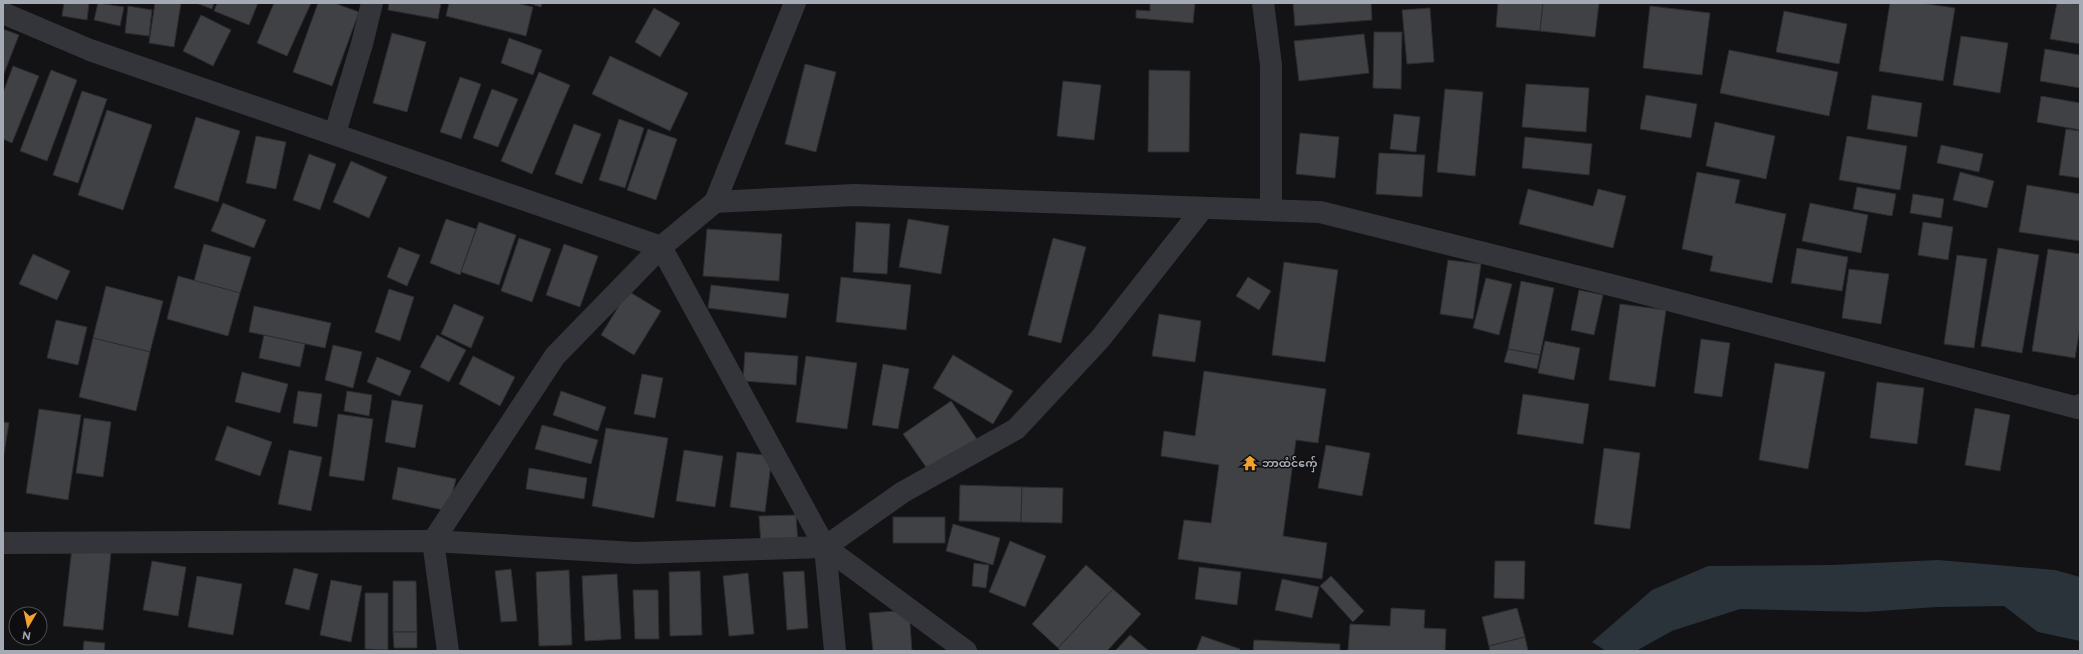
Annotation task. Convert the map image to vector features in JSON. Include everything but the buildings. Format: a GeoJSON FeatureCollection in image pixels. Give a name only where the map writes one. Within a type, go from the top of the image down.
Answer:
{"type":"FeatureCollection","features":[{"type":"Feature","properties":{"kind":"street"},"geometry":{"type":"LineString","coordinates":[[335,133],[362,44],[372,3]]}},
{"type":"Feature","properties":{"kind":"street"},"geometry":{"type":"LineString","coordinates":[[448,651],[433,541],[555,356],[661,247],[715,202],[796,3]]}},
{"type":"Feature","properties":{"kind":"street"},"geometry":{"type":"LineString","coordinates":[[1263,3],[1271,65],[1271,210]]}},
{"type":"Feature","properties":{"kind":"street"},"geometry":{"type":"LineString","coordinates":[[3,13],[90,50],[335,133],[661,247],[825,546],[835,651]]}},
{"type":"Feature","properties":{"kind":"street"},"geometry":{"type":"LineString","coordinates":[[715,202],[854,195],[1320,212],[1623,288],[2078,408],[2080,405]]}},
{"type":"Feature","properties":{"kind":"street"},"geometry":{"type":"LineString","coordinates":[[3,543],[433,541],[635,553],[825,546],[903,492],[1016,429],[1100,339],[1203,208]]}},
{"type":"Feature","properties":{"kind":"street"},"geometry":{"type":"LineString","coordinates":[[825,546],[966,651]]}},
{"type":"Feature","properties":{"kind":"shaded area"},"geometry":{"type":"Polygon","coordinates":[[[1938,560],[2055,570],[2080,577],[2080,641],[2038,632],[2004,606],[1937,607],[1865,612],[1740,609],[1672,631],[1636,651],[1606,651],[1592,642],[1652,590],[1708,566],[1832,565],[1938,560]]]}},
{"type":"Feature","properties":{"kind":"place","name":"ဘာထံင်ကှ်ေ"},"geometry":{"type":"Point","coordinates":[1250,463]}}]}
